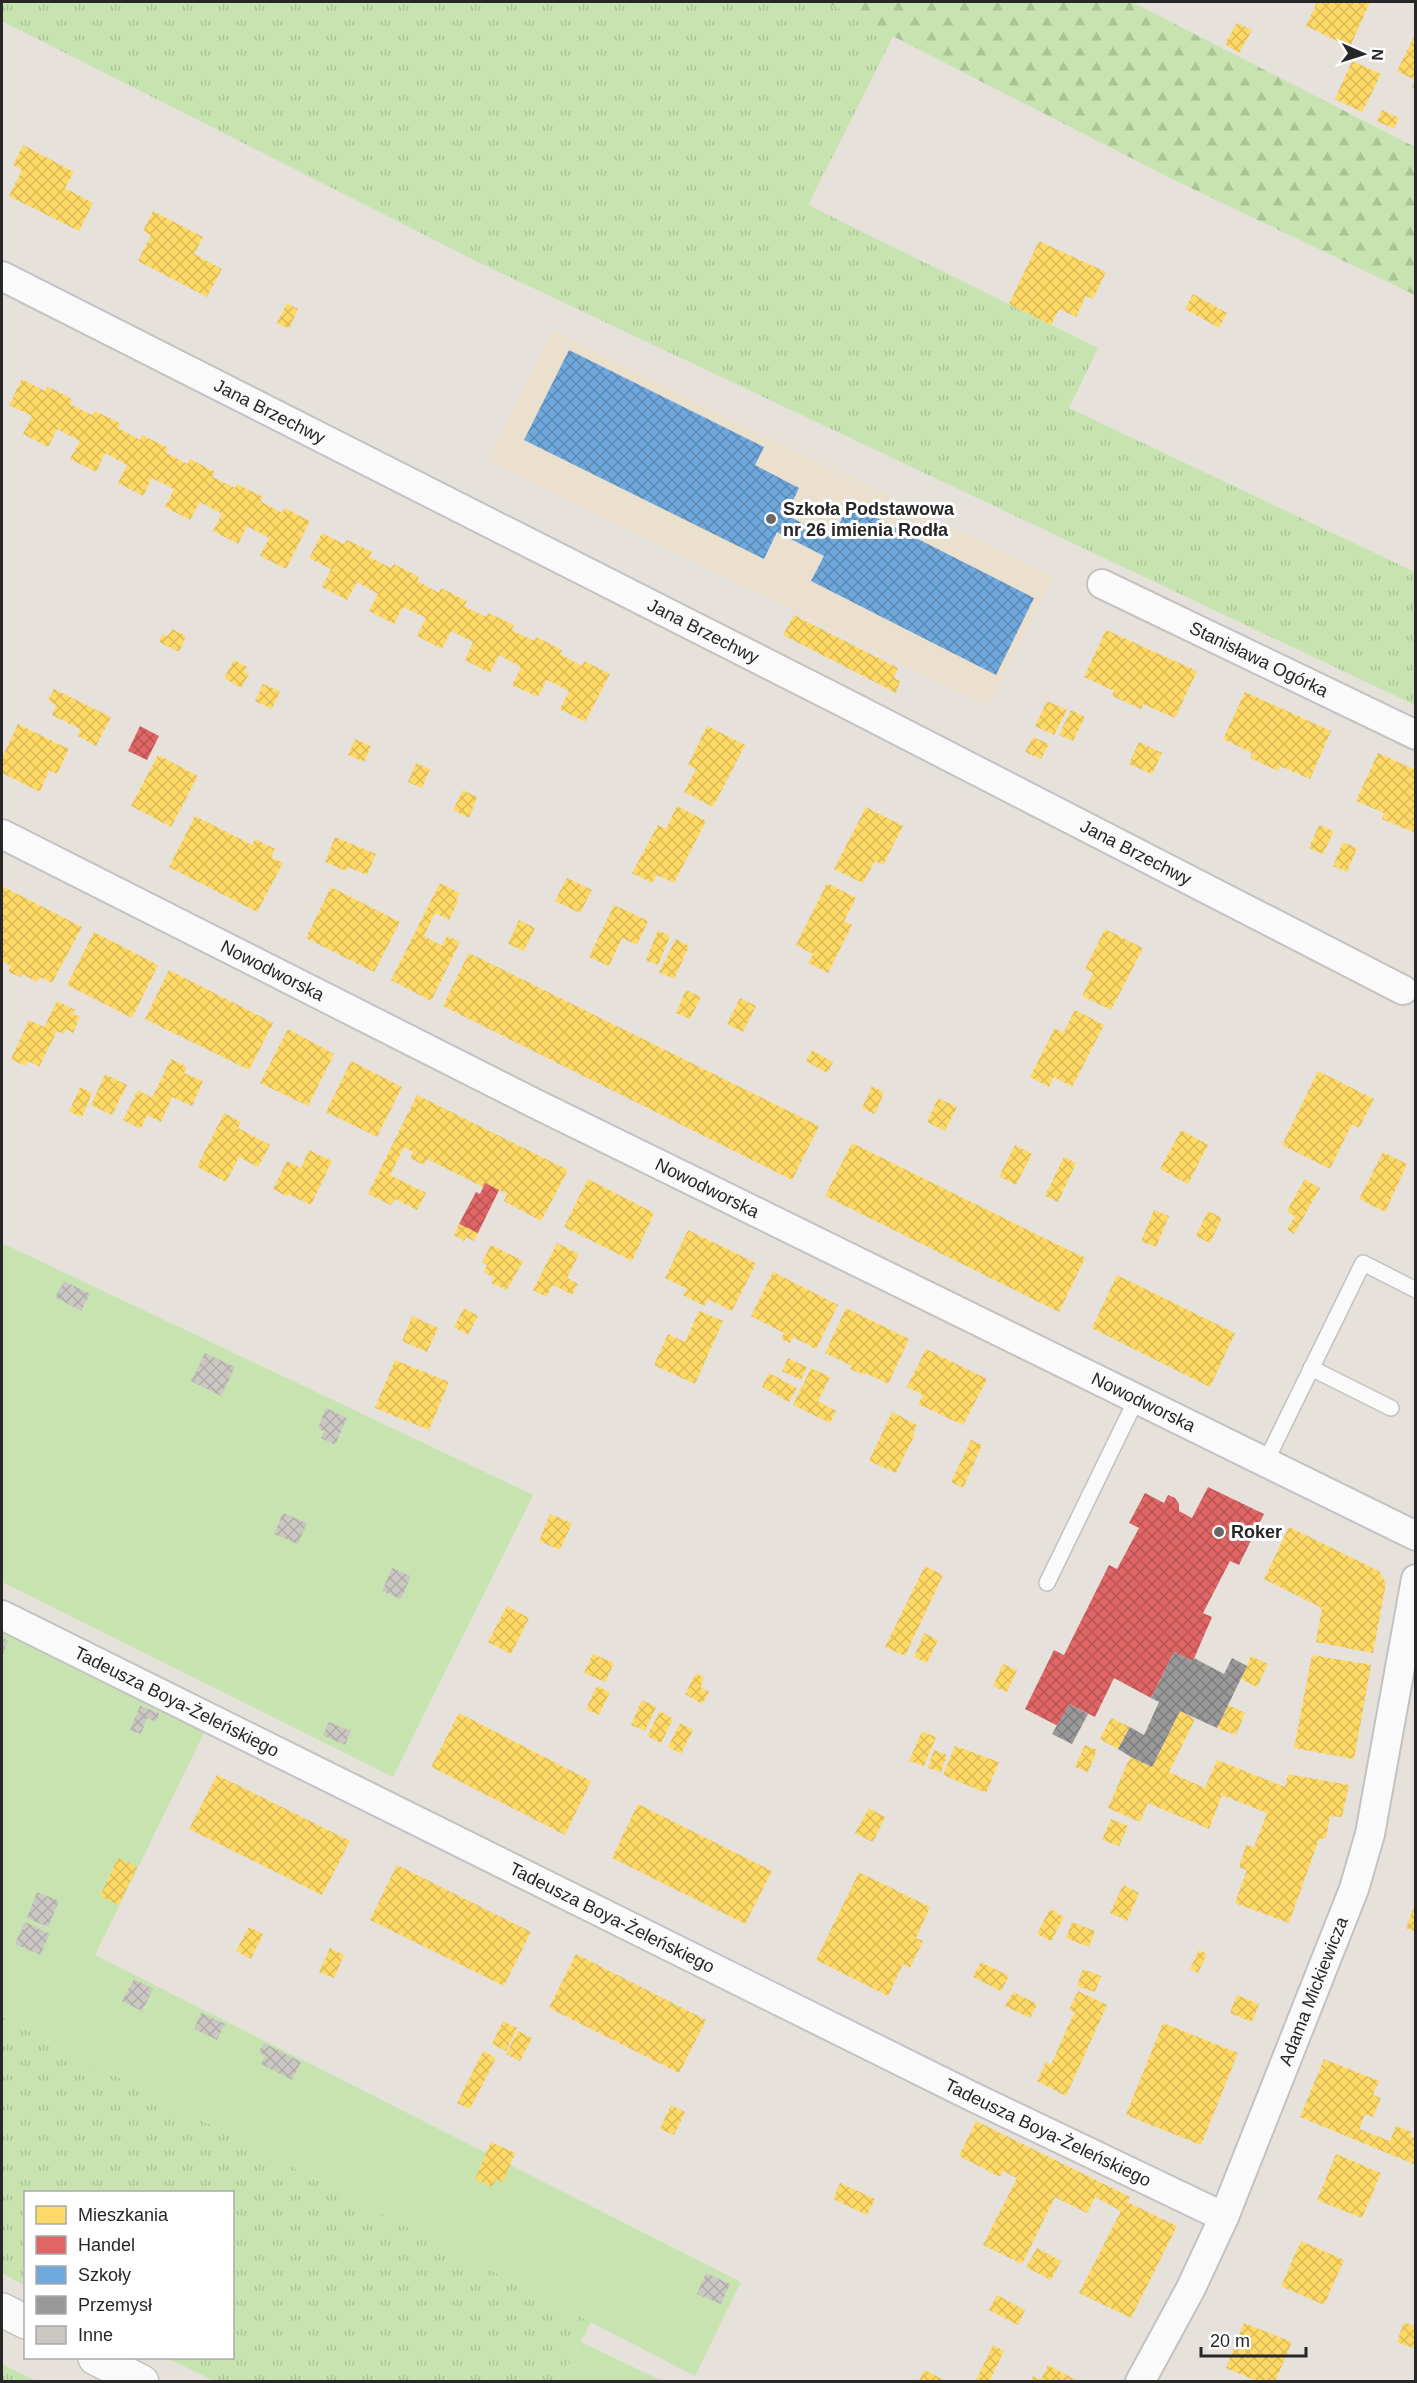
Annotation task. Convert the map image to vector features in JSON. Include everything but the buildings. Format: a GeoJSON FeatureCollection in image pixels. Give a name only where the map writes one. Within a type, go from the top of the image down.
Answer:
{"type":"FeatureCollection","features":[{"type":"Feature","properties":{"kind":"main road"},"geometry":{"type":"LineString","coordinates":[[2,2310],[24,2321]]}},
{"type":"Feature","properties":{"kind":"main road"},"geometry":{"type":"LineString","coordinates":[[97,2359],[142,2382]]}},
{"type":"Feature","properties":{"kind":"street","name":"Jana Brzechwy"},"geometry":{"type":"LineString","coordinates":[[2,276],[853,707],[1403,990]]}},
{"type":"Feature","properties":{"kind":"street","name":"Stanisława Ogórka"},"geometry":{"type":"LineString","coordinates":[[1101,584],[1416,735]]}},
{"type":"Feature","properties":{"kind":"street","name":"Nowodworska"},"geometry":{"type":"LineString","coordinates":[[2,834],[536,1104],[1416,1536]]}},
{"type":"Feature","properties":{"kind":"street","name":"Adama Mickiewicza"},"geometry":{"type":"LineString","coordinates":[[1140,2382],[1191,2288],[1224,2217],[1354,1889],[1370,1834],[1416,1579]]}},
{"type":"Feature","properties":{"kind":"street","name":"Tadeusza Boya-Żeleńskiego"},"geometry":{"type":"LineString","coordinates":[[2,1615],[971,2096],[1224,2217]]}},
{"type":"Feature","properties":{"kind":"lane"},"geometry":{"type":"LineString","coordinates":[[1265,1463],[1363,1263],[1416,1290]]}},
{"type":"Feature","properties":{"kind":"lane"},"geometry":{"type":"LineString","coordinates":[[1311,1368],[1391,1408]]}},
{"type":"Feature","properties":{"kind":"lane"},"geometry":{"type":"LineString","coordinates":[[1047,1583],[1136,1400]]}},
{"type":"Feature","properties":{"kind":"shaded area","name":"Szkoła Podstawowa nr 26 imienia Rodła"},"geometry":{"type":"Polygon","coordinates":[[[552,330],[1053,577],[990,707],[489,461],[552,330]]]}},
{"type":"Feature","properties":{"kind":"green space"},"geometry":{"type":"Polygon","coordinates":[[[2,2],[826,2],[894,35],[808,205],[1098,348],[1069,408],[1415,572],[1415,705],[478,262],[2,21],[2,2]]]}},
{"type":"Feature","properties":{"kind":"green space"},"geometry":{"type":"Polygon","coordinates":[[[826,2],[1132,2],[1415,147],[1415,295],[1170,178],[826,2]]]}},
{"type":"Feature","properties":{"kind":"green space"},"geometry":{"type":"Polygon","coordinates":[[[2,1243],[533,1495],[393,1777],[2,1582],[2,1243]]]}},
{"type":"Feature","properties":{"kind":"green space"},"geometry":{"type":"Polygon","coordinates":[[[2,1632],[204,1733],[95,1955],[741,2282],[695,2376],[2,2017],[2,1632]]]}},
{"type":"Feature","properties":{"kind":"green space"},"geometry":{"type":"Polygon","coordinates":[[[2,2017],[591,2322],[560,2381],[214,2381],[169,2359],[234,2359],[234,2191],[24,2191],[24,2285],[2,2273],[2,2017]]]}},
{"type":"Feature","properties":{"kind":"green space"},"geometry":{"type":"Polygon","coordinates":[[[581,2342],[662,2381],[560,2381],[581,2342]]]}},
{"type":"Feature","properties":{"kind":"green space"},"geometry":{"type":"Polygon","coordinates":[[[2,2364],[36,2381],[2,2381],[2,2364]]]}},
{"type":"Feature","properties":{"kind":"place","name":"Szkoła Podstawowa nr 26 imienia Rodła"},"geometry":{"type":"Point","coordinates":[771,519]}},
{"type":"Feature","properties":{"kind":"place","name":"Roker"},"geometry":{"type":"Point","coordinates":[1219,1532]}}]}
